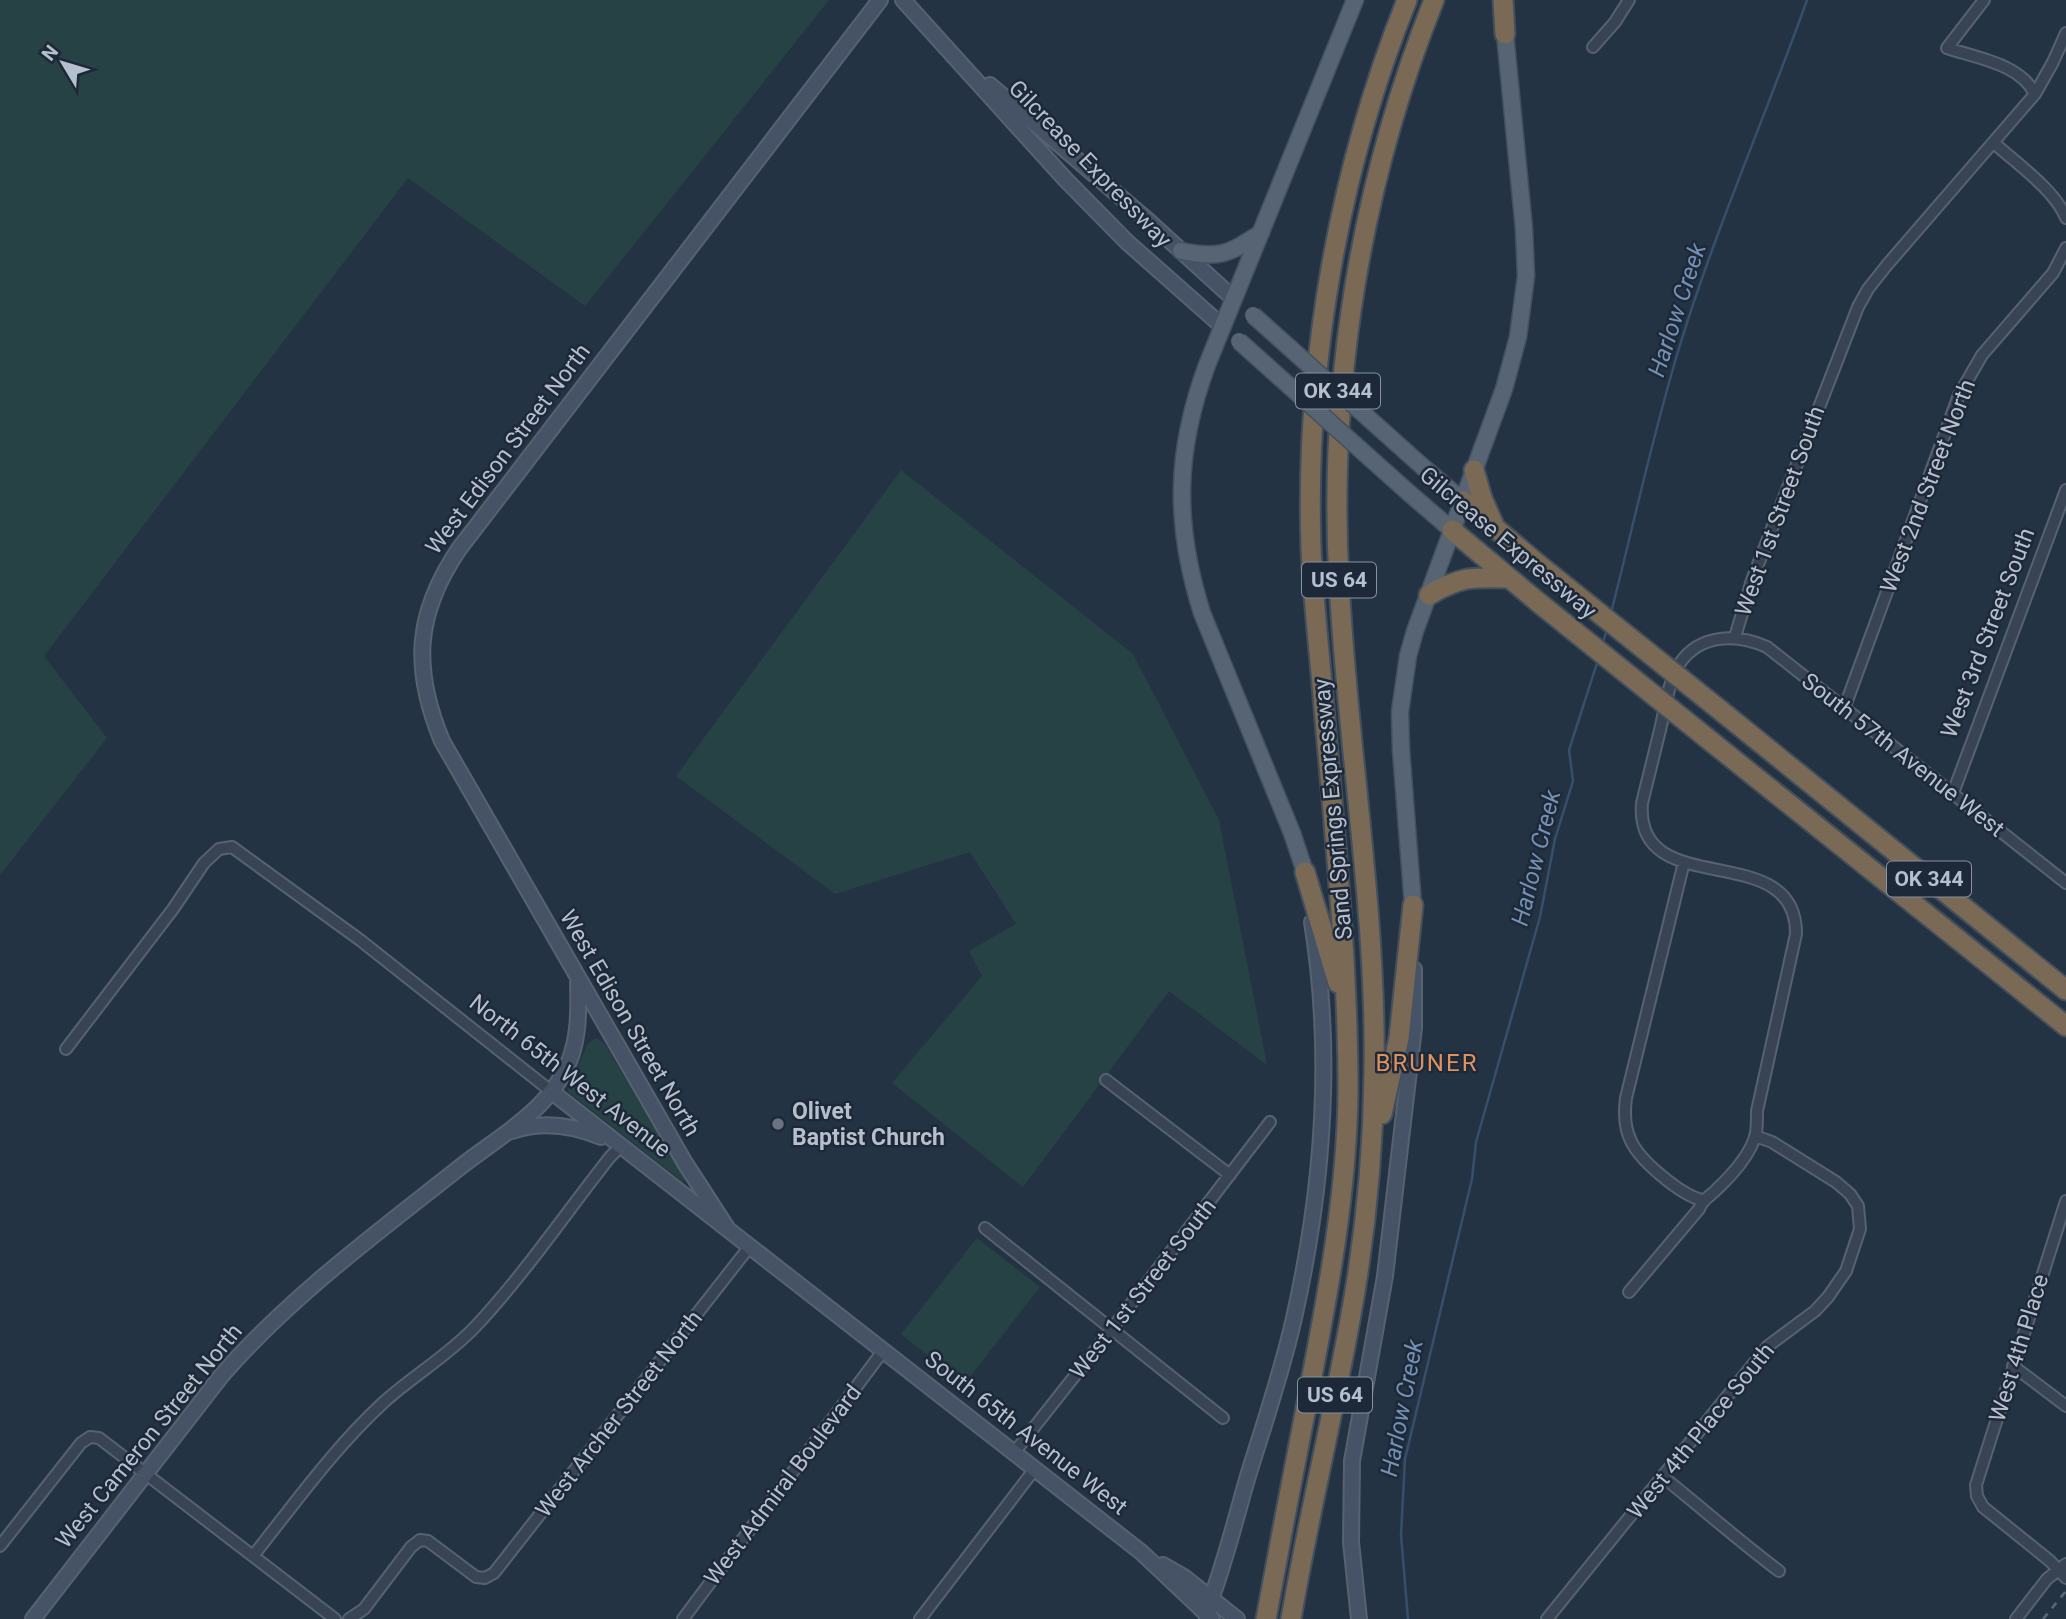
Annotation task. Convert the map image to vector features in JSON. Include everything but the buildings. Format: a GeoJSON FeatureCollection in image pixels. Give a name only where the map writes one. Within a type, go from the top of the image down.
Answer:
{"type":"FeatureCollection","features":[{"type":"Feature","properties":{"kind":"highway","name":"Sand Springs Expressway"},"geometry":{"type":"LineString","coordinates":[[1266,1619],[1335,1251],[1346,1143],[1347,1014],[1312,568],[1317,381],[1342,219],[1371,103],[1406,0]]}},
{"type":"Feature","properties":{"kind":"highway","name":"Sand Springs Expressway"},"geometry":{"type":"LineString","coordinates":[[1291,1619],[1350,1318],[1369,1170],[1374,1071],[1373,997],[1361,828],[1338,578],[1339,445],[1349,331],[1368,217],[1391,124],[1434,0]]}},
{"type":"Feature","properties":{"kind":"highway"},"geometry":{"type":"LineString","coordinates":[[1505,0],[1505,33]]}},
{"type":"Feature","properties":{"kind":"highway"},"geometry":{"type":"LineString","coordinates":[[1474,470],[1478,488],[1494,527]]}},
{"type":"Feature","properties":{"kind":"highway","name":"Gilcrease Expressway"},"geometry":{"type":"LineString","coordinates":[[1463,501],[2066,990]]}},
{"type":"Feature","properties":{"kind":"highway","name":"Gilcrease Expressway"},"geometry":{"type":"LineString","coordinates":[[1452,530],[2062,1022]]}},
{"type":"Feature","properties":{"kind":"highway"},"geometry":{"type":"LineString","coordinates":[[1429,595],[1465,578],[1509,578]]}},
{"type":"Feature","properties":{"kind":"highway"},"geometry":{"type":"LineString","coordinates":[[1305,872],[1347,1014]]}},
{"type":"Feature","properties":{"kind":"highway"},"geometry":{"type":"LineString","coordinates":[[1369,1170],[1399,1038],[1413,905]]}},
{"type":"Feature","properties":{"kind":"main road"},"geometry":{"type":"LineString","coordinates":[[1305,872],[1192,583],[1183,535],[1182,462],[1189,419],[1222,326],[1355,0]]}},
{"type":"Feature","properties":{"kind":"main road"},"geometry":{"type":"LineString","coordinates":[[1413,905],[1400,712],[1408,656],[1512,363],[1523,308],[1526,276],[1524,229],[1505,33]]}},
{"type":"Feature","properties":{"kind":"main road"},"geometry":{"type":"LineString","coordinates":[[1181,251],[1208,256],[1227,253],[1261,233]]}},
{"type":"Feature","properties":{"kind":"main road","name":"Gilcrease Expressway"},"geometry":{"type":"LineString","coordinates":[[1234,299],[1463,501]]}},
{"type":"Feature","properties":{"kind":"main road","name":"Gilcrease Expressway"},"geometry":{"type":"LineString","coordinates":[[1222,326],[1452,530]]}},
{"type":"Feature","properties":{"kind":"street","name":"West Edison Street North"},"geometry":{"type":"LineString","coordinates":[[727,1228],[685,1163],[442,741],[429,707],[423,679],[422,652],[426,617],[442,575],[459,549],[880,0]]}},
{"type":"Feature","properties":{"kind":"street","name":"Gilcrease Expressway"},"geometry":{"type":"LineString","coordinates":[[903,0],[956,56],[1031,143],[1127,242],[1222,326]]}},
{"type":"Feature","properties":{"kind":"street"},"geometry":{"type":"LineString","coordinates":[[1593,47],[1615,22],[1629,0]]}},
{"type":"Feature","properties":{"kind":"street"},"geometry":{"type":"LineString","coordinates":[[1984,0],[1948,48],[2015,71],[2030,83],[2035,94]]}},
{"type":"Feature","properties":{"kind":"street","name":"West 1st Street South"},"geometry":{"type":"LineString","coordinates":[[1684,862],[1662,852],[1649,839],[1642,823],[1642,803],[1669,691],[1679,664],[1713,639],[1735,637],[1752,580],[1858,307],[1868,289],[2035,94],[2066,33]]}},
{"type":"Feature","properties":{"kind":"street","name":"Gilcrease Expressway"},"geometry":{"type":"LineString","coordinates":[[956,56],[1234,299]]}},
{"type":"Feature","properties":{"kind":"street"},"geometry":{"type":"LineString","coordinates":[[1994,143],[2046,190],[2061,207],[2066,218]]}},
{"type":"Feature","properties":{"kind":"street","name":"West 2nd Street North"},"geometry":{"type":"LineString","coordinates":[[1844,709],[1959,395],[1982,355],[2053,273],[2066,247]]}},
{"type":"Feature","properties":{"kind":"street","name":"West 3rd Street South"},"geometry":{"type":"LineString","coordinates":[[1952,793],[2066,490]]}},
{"type":"Feature","properties":{"kind":"street","name":"South 57th Avenue West"},"geometry":{"type":"LineString","coordinates":[[1735,637],[1767,647],[2066,883]]}},
{"type":"Feature","properties":{"kind":"street","name":"North 65th West Avenue"},"geometry":{"type":"LineString","coordinates":[[66,1049],[173,909],[204,863],[214,852],[232,847],[401,971],[620,1147],[883,1351]]}},
{"type":"Feature","properties":{"kind":"street"},"geometry":{"type":"LineString","coordinates":[[1629,1292],[1699,1209],[1702,1200],[1727,1180],[1743,1159],[1755,1136],[1757,1111],[1794,943],[1794,912],[1783,895],[1767,882],[1684,862],[1626,1098],[1625,1122],[1635,1149],[1686,1194],[1702,1200]]}},
{"type":"Feature","properties":{"kind":"street"},"geometry":{"type":"LineString","coordinates":[[1209,1618],[1211,1598],[1294,1320],[1310,1231],[1323,1079],[1321,986],[1305,872]]}},
{"type":"Feature","properties":{"kind":"street"},"geometry":{"type":"LineString","coordinates":[[1359,1619],[1351,1542],[1352,1461],[1385,1276],[1415,1028],[1413,905]]}},
{"type":"Feature","properties":{"kind":"street","name":"West Cameron Street North"},"geometry":{"type":"LineString","coordinates":[[33,1619],[222,1375],[269,1324],[377,1234],[507,1132],[552,1092],[568,1065],[574,1047],[579,1009],[577,978]]}},
{"type":"Feature","properties":{"kind":"street"},"geometry":{"type":"LineString","coordinates":[[1106,1080],[1230,1175]]}},
{"type":"Feature","properties":{"kind":"street","name":"West 1st Street South"},"geometry":{"type":"LineString","coordinates":[[1013,1454],[1270,1122]]}},
{"type":"Feature","properties":{"kind":"street","name":"West Cameron Street North"},"geometry":{"type":"LineString","coordinates":[[507,1132],[533,1125],[557,1125],[587,1131],[620,1147]]}},
{"type":"Feature","properties":{"kind":"street","name":"West 4th Place South"},"geometry":{"type":"LineString","coordinates":[[1547,1619],[1768,1346],[1815,1311],[1829,1297],[1846,1271],[1856,1245],[1861,1217],[1850,1194],[1836,1182],[1772,1142],[1755,1136]]}},
{"type":"Feature","properties":{"kind":"street"},"geometry":{"type":"LineString","coordinates":[[253,1556],[352,1433],[392,1395],[461,1341],[494,1307],[620,1147]]}},
{"type":"Feature","properties":{"kind":"street","name":"West 4th Place"},"geometry":{"type":"LineString","coordinates":[[2064,1570],[1983,1507],[1977,1496],[1976,1485],[2013,1366],[2062,1230],[2066,1201]]}},
{"type":"Feature","properties":{"kind":"street"},"geometry":{"type":"LineString","coordinates":[[985,1228],[1223,1418]]}},
{"type":"Feature","properties":{"kind":"street","name":"West Archer Street North"},"geometry":{"type":"LineString","coordinates":[[349,1619],[364,1609],[411,1547],[420,1540],[428,1541],[470,1573],[485,1578],[500,1566],[750,1247]]}},
{"type":"Feature","properties":{"kind":"street","name":"South 65th Avenue West"},"geometry":{"type":"LineString","coordinates":[[883,1351],[1141,1552],[1209,1618]]}},
{"type":"Feature","properties":{"kind":"street","name":"West Admiral Boulevard"},"geometry":{"type":"LineString","coordinates":[[683,1619],[883,1351]]}},
{"type":"Feature","properties":{"kind":"street"},"geometry":{"type":"LineString","coordinates":[[2013,1366],[2066,1406]]}},
{"type":"Feature","properties":{"kind":"street"},"geometry":{"type":"LineString","coordinates":[[0,1546],[81,1443],[90,1437],[105,1441],[335,1619]]}},
{"type":"Feature","properties":{"kind":"street"},"geometry":{"type":"LineString","coordinates":[[920,1619],[1034,1470]]}},
{"type":"Feature","properties":{"kind":"street"},"geometry":{"type":"LineString","coordinates":[[1662,1477],[1780,1571]]}},
{"type":"Feature","properties":{"kind":"street","name":"South 65th Avenue West"},"geometry":{"type":"LineString","coordinates":[[1141,1552],[1185,1577],[1233,1616]]}},
{"type":"Feature","properties":{"kind":"street"},"geometry":{"type":"LineString","coordinates":[[2016,1619],[2047,1579],[2064,1570]]}},
{"type":"Feature","properties":{"kind":"green space"},"geometry":{"type":"Polygon","coordinates":[[[0,0],[829,0],[585,306],[408,178],[44,656],[107,738],[0,875],[0,0]]]}},
{"type":"Feature","properties":{"kind":"green space"},"geometry":{"type":"Polygon","coordinates":[[[901,470],[1133,654],[1219,820],[1267,1065],[1169,991],[1023,1187],[892,1083],[982,976],[969,951],[1016,924],[970,852],[835,894],[676,776],[901,470]]]}},
{"type":"Feature","properties":{"kind":"green space"},"geometry":{"type":"Polygon","coordinates":[[[596,1038],[604,1043],[686,1179],[683,1182],[567,1091],[588,1043],[596,1038]]]}},
{"type":"Feature","properties":{"kind":"green space"},"geometry":{"type":"Polygon","coordinates":[[[977,1238],[1040,1287],[958,1392],[930,1370],[936,1362],[901,1334],[977,1238]]]}},
{"type":"Feature","properties":{"kind":"waterway","name":"Harlow Creek"},"geometry":{"type":"LineString","coordinates":[[1611,613],[1652,445],[1694,301],[1807,0]]}},
{"type":"Feature","properties":{"kind":"waterway","name":"Harlow Creek"},"geometry":{"type":"LineString","coordinates":[[1603,643],[1607,629]]}},
{"type":"Feature","properties":{"kind":"waterway","name":"Harlow Creek"},"geometry":{"type":"LineString","coordinates":[[1408,1619],[1401,1535],[1405,1459],[1472,1179],[1476,1142],[1540,917],[1555,839],[1573,781],[1569,750],[1598,660]]}},
{"type":"Feature","properties":{"kind":"railway"},"geometry":{"type":"LineString","coordinates":[[2043,1619],[2066,1591]]}},
{"type":"Feature","properties":{"kind":"place","name":"Olivet Baptist Church"},"geometry":{"type":"Point","coordinates":[778,1124]}},
{"type":"Feature","properties":{"kind":"district","name":"BRUNER"},"geometry":{"type":"Point","coordinates":[1427,1063]}}]}
